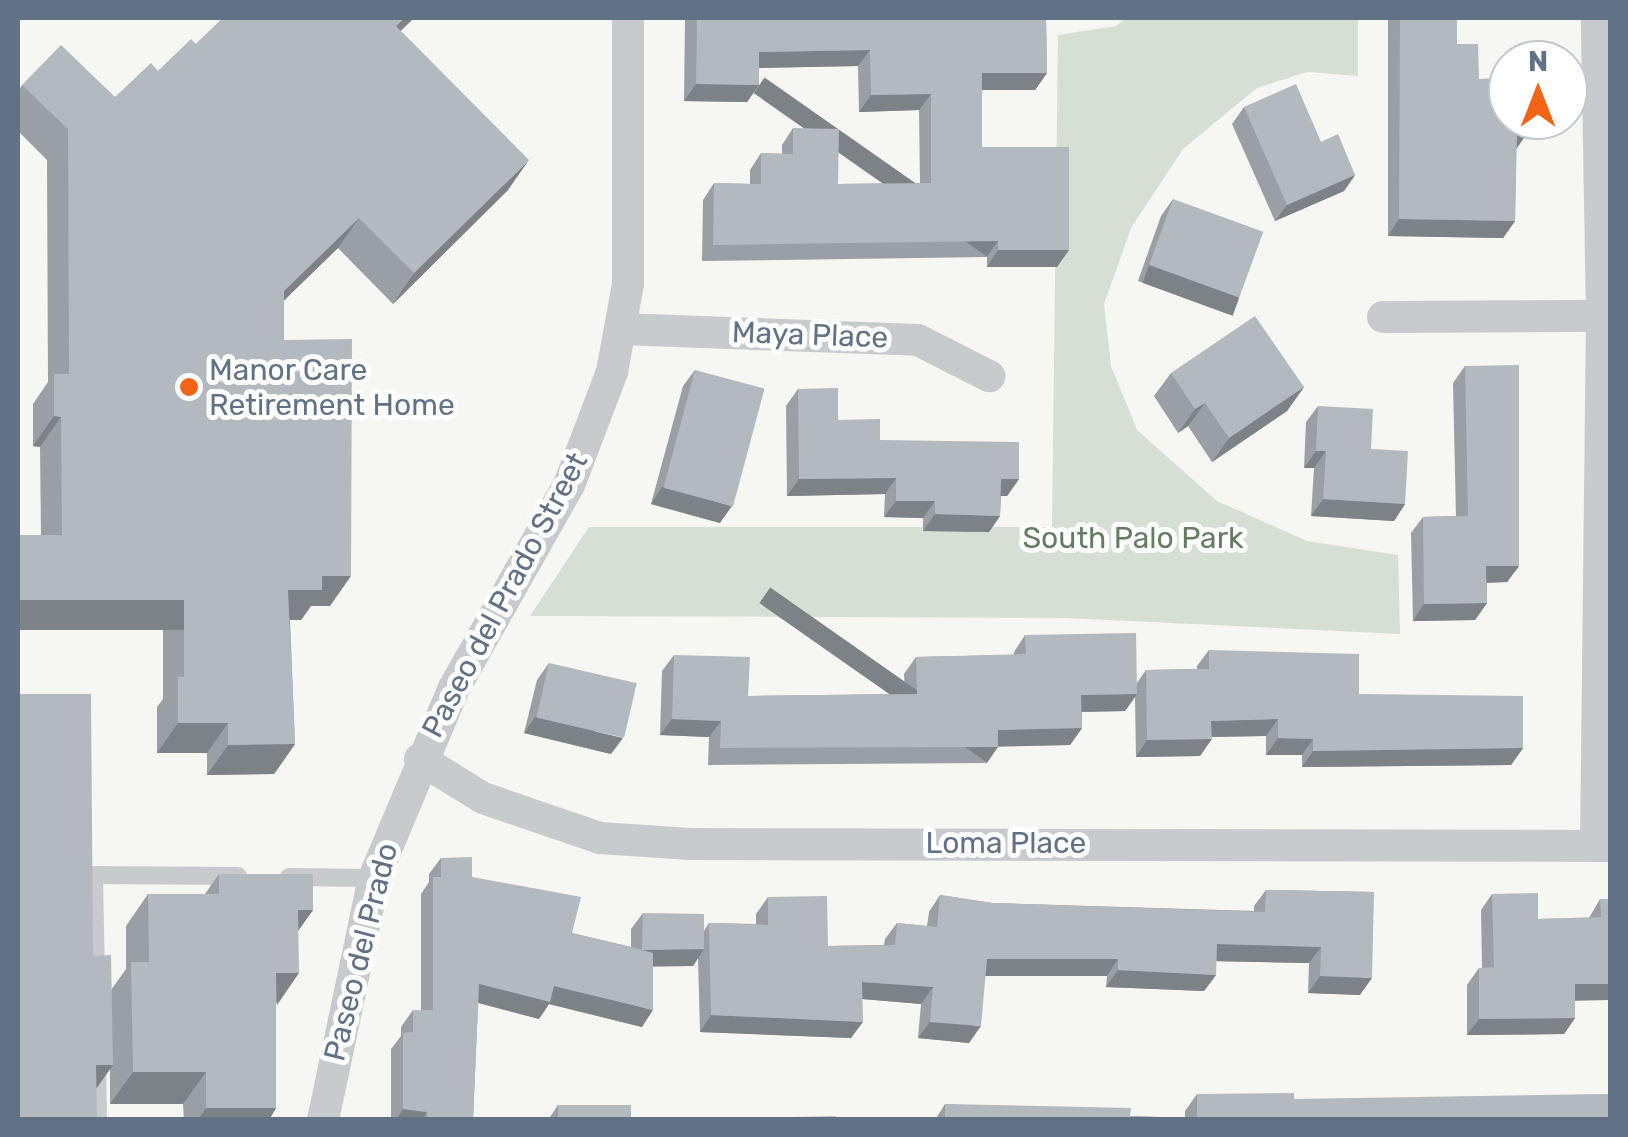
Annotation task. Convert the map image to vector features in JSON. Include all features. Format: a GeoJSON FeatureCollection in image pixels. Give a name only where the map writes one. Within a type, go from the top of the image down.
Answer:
{"type":"FeatureCollection","features":[{"type":"Feature","properties":{"kind":"street","name":"Paseo del Prado Street"},"geometry":{"type":"LineString","coordinates":[[420,759],[570,485],[621,329],[628,284],[628,18]]}},
{"type":"Feature","properties":{"kind":"street"},"geometry":{"type":"LineString","coordinates":[[1596,18],[1606,316],[1603,846]]}},
{"type":"Feature","properties":{"kind":"street"},"geometry":{"type":"LineString","coordinates":[[1383,317],[1606,316]]}},
{"type":"Feature","properties":{"kind":"street","name":"Maya Place"},"geometry":{"type":"LineString","coordinates":[[621,329],[918,340],[989,376]]}},
{"type":"Feature","properties":{"kind":"street","name":"Loma Place"},"geometry":{"type":"LineString","coordinates":[[420,759],[483,798],[600,838],[690,844],[1603,846]]}},
{"type":"Feature","properties":{"kind":"street","name":"Paseo del Prado"},"geometry":{"type":"LineString","coordinates":[[325,1105],[374,878],[420,759]]}},
{"type":"Feature","properties":{"kind":"lane"},"geometry":{"type":"LineString","coordinates":[[96,1007],[94,875],[374,878]]}},
{"type":"Feature","properties":{"kind":"lane"},"geometry":{"type":"LineString","coordinates":[[97,1044],[98,1120]]}},
{"type":"Feature","properties":{"kind":"green space","name":"South Palo Park"},"geometry":{"type":"Polygon","coordinates":[[[1126,18],[1358,18],[1358,76],[1307,72],[1257,88],[1183,149],[1131,228],[1104,304],[1111,366],[1137,430],[1217,501],[1307,541],[1398,555],[1400,634],[1066,618],[530,616],[589,527],[1052,527],[1058,35],[1116,26],[1126,18]]]}},
{"type":"Feature","properties":{"kind":"building","name":"Manor Care Retirement Home"},"geometry":{"type":"Polygon","coordinates":[[[223,18],[405,18],[396,26],[529,160],[414,273],[359,218],[284,291],[284,340],[352,339],[351,576],[322,576],[322,590],[288,590],[295,744],[228,745],[228,723],[178,723],[178,677],[184,677],[184,600],[18,600],[18,535],[62,535],[61,417],[54,416],[54,374],[69,374],[68,129],[22,85],[61,45],[115,97],[151,63],[158,71],[191,39],[196,44],[223,18]]]}},
{"type":"Feature","properties":{"kind":"building"},"geometry":{"type":"Polygon","coordinates":[[[697,18],[1046,18],[1047,73],[982,73],[982,147],[1069,147],[1069,250],[998,250],[998,241],[713,245],[714,183],[761,184],[761,153],[793,154],[793,128],[839,129],[838,184],[931,183],[931,94],[871,95],[870,50],[759,52],[759,85],[696,84],[697,18]]]}},
{"type":"Feature","properties":{"kind":"building"},"geometry":{"type":"Polygon","coordinates":[[[1400,18],[1457,18],[1457,44],[1478,44],[1479,79],[1488,79],[1488,140],[1517,140],[1515,221],[1399,219],[1400,18]]]}},
{"type":"Feature","properties":{"kind":"building"},"geometry":{"type":"Polygon","coordinates":[[[1296,84],[1321,142],[1338,134],[1355,175],[1287,205],[1244,107],[1296,84]]]}},
{"type":"Feature","properties":{"kind":"building"},"geometry":{"type":"Polygon","coordinates":[[[1173,199],[1263,232],[1239,298],[1149,265],[1173,199]]]}},
{"type":"Feature","properties":{"kind":"building"},"geometry":{"type":"Polygon","coordinates":[[[1255,316],[1304,387],[1229,438],[1205,403],[1195,409],[1171,373],[1255,316]]]}},
{"type":"Feature","properties":{"kind":"building"},"geometry":{"type":"Polygon","coordinates":[[[1519,365],[1519,566],[1486,566],[1487,603],[1424,604],[1423,517],[1468,516],[1465,366],[1519,365]]]}},
{"type":"Feature","properties":{"kind":"building"},"geometry":{"type":"Polygon","coordinates":[[[695,370],[765,389],[733,506],[663,488],[695,370]]]}},
{"type":"Feature","properties":{"kind":"building"},"geometry":{"type":"Polygon","coordinates":[[[838,388],[838,420],[880,419],[880,440],[1019,442],[1019,479],[1001,479],[1000,516],[935,514],[935,501],[896,501],[896,478],[799,479],[798,389],[838,388]]]}},
{"type":"Feature","properties":{"kind":"building"},"geometry":{"type":"Polygon","coordinates":[[[1318,406],[1373,409],[1371,449],[1408,451],[1405,504],[1323,499],[1326,451],[1316,451],[1318,406]]]}},
{"type":"Feature","properties":{"kind":"building"},"geometry":{"type":"Polygon","coordinates":[[[1136,633],[1137,694],[1081,695],[1082,728],[998,730],[998,747],[720,748],[721,721],[672,719],[674,655],[750,657],[748,696],[917,694],[916,657],[1026,654],[1025,635],[1136,633]]]}},
{"type":"Feature","properties":{"kind":"building"},"geometry":{"type":"Polygon","coordinates":[[[1209,650],[1359,654],[1359,694],[1523,696],[1523,748],[1313,751],[1313,739],[1278,738],[1278,719],[1211,721],[1212,739],[1147,740],[1146,670],[1209,669],[1209,650]]]}},
{"type":"Feature","properties":{"kind":"building"},"geometry":{"type":"Polygon","coordinates":[[[549,663],[637,683],[624,738],[536,718],[549,663]]]}},
{"type":"Feature","properties":{"kind":"building"},"geometry":{"type":"Polygon","coordinates":[[[18,694],[91,694],[93,956],[111,955],[113,1065],[96,1065],[97,1120],[18,1120],[18,694]]]}},
{"type":"Feature","properties":{"kind":"building"},"geometry":{"type":"Polygon","coordinates":[[[472,857],[472,877],[581,897],[572,933],[653,953],[653,1010],[554,986],[550,1002],[479,984],[473,1120],[427,1120],[427,1112],[403,1109],[403,1033],[413,1032],[413,1010],[433,1010],[433,877],[441,877],[441,858],[472,857]]]}},
{"type":"Feature","properties":{"kind":"building"},"geometry":{"type":"Polygon","coordinates":[[[219,874],[313,874],[313,910],[298,910],[299,973],[276,973],[276,1108],[206,1108],[206,1072],[133,1072],[131,962],[149,962],[148,894],[219,894],[219,874]]]}},
{"type":"Feature","properties":{"kind":"building"},"geometry":{"type":"Polygon","coordinates":[[[1266,890],[1374,892],[1372,978],[1320,976],[1321,947],[1217,944],[1216,975],[1118,970],[1118,959],[987,959],[981,1026],[930,1022],[933,987],[862,982],[863,1022],[711,1015],[709,923],[768,925],[768,897],[827,896],[828,946],[895,945],[897,923],[937,927],[940,895],[992,903],[1265,912],[1266,890]]]}},
{"type":"Feature","properties":{"kind":"building"},"geometry":{"type":"Polygon","coordinates":[[[1538,893],[1538,919],[1601,917],[1600,899],[1610,899],[1610,984],[1575,984],[1575,1018],[1479,1019],[1479,968],[1494,967],[1492,894],[1538,893]]]}},
{"type":"Feature","properties":{"kind":"building"},"geometry":{"type":"Polygon","coordinates":[[[643,913],[704,914],[704,949],[642,950],[643,913]]]}},
{"type":"Feature","properties":{"kind":"building"},"geometry":{"type":"Polygon","coordinates":[[[1294,1093],[1294,1099],[1610,1094],[1610,1120],[945,1120],[945,1104],[1131,1108],[1130,1116],[1197,1118],[1197,1094],[1294,1093]]]}},
{"type":"Feature","properties":{"kind":"building"},"geometry":{"type":"Polygon","coordinates":[[[558,1105],[631,1105],[631,1120],[558,1120],[558,1105]]]}},
{"type":"Feature","properties":{"kind":"building"},"geometry":{"type":"Polygon","coordinates":[[[836,1116],[836,1120],[714,1120],[714,1119],[836,1116]]]}},
{"type":"Feature","properties":{"kind":"place","name":"Manor Care Retirement Home"},"geometry":{"type":"Point","coordinates":[189,387]}}]}
